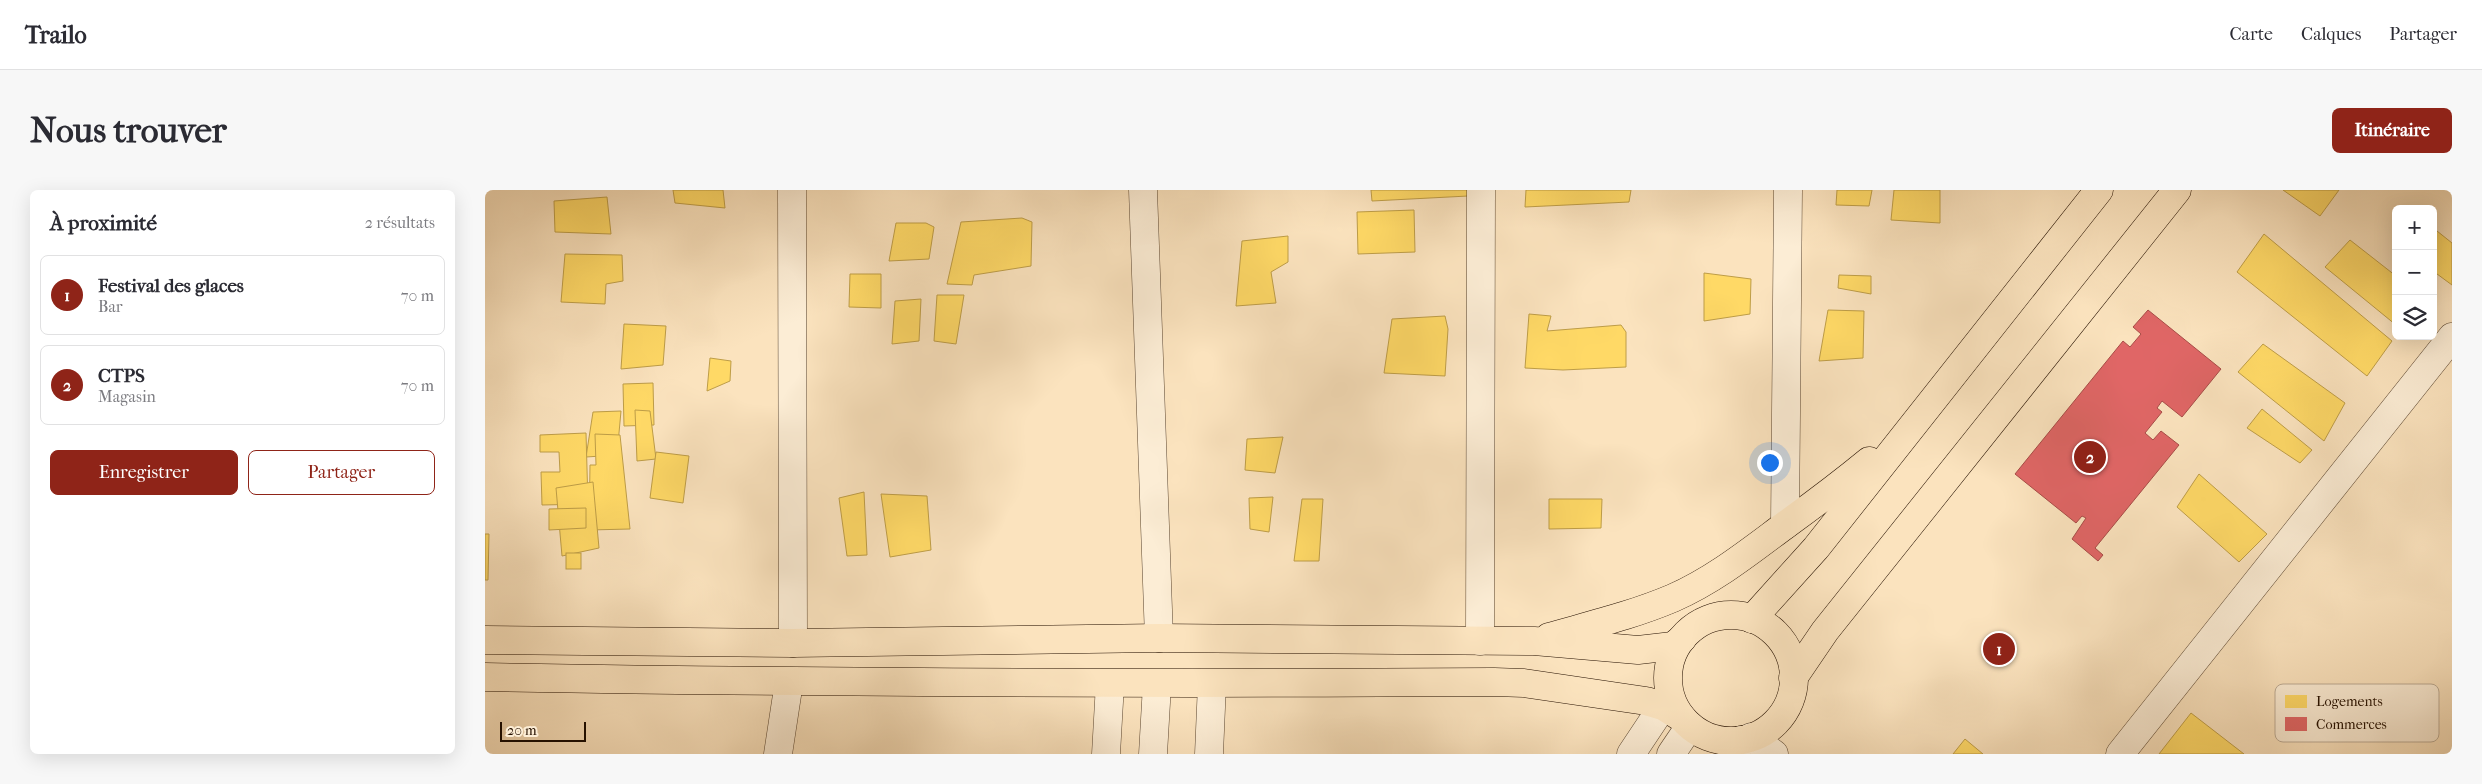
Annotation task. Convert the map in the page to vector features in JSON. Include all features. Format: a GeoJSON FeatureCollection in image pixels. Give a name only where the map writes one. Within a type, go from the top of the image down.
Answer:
{"type":"FeatureCollection","features":[{"type":"Feature","properties":{"kind":"main road"},"geometry":{"type":"LineString","coordinates":[[1793,678],[1825,630],[2177,190]]}},
{"type":"Feature","properties":{"kind":"main road"},"geometry":{"type":"LineString","coordinates":[[1752,619],[1816,548],[2093,194]]}},
{"type":"Feature","properties":{"kind":"main road"},"geometry":{"type":"LineString","coordinates":[[1534,641],[1633,613],[1674,597],[1741,558],[1826,497],[1886,446],[1937,393]]}},
{"type":"Feature","properties":{"kind":"main road"},"geometry":{"type":"LineString","coordinates":[[485,640],[793,643],[1159,638],[1534,641],[1638,650],[1673,646],[1696,626],[1714,618],[1733,615],[1752,619],[1770,629],[1784,644],[1792,663],[1793,678],[1792,694],[1782,714],[1765,730],[1733,745],[1705,735],[1678,717],[1514,683],[1157,685],[485,677]]}},
{"type":"Feature","properties":{"kind":"main road"},"geometry":{"type":"LineString","coordinates":[[1678,717],[1671,698],[1668,681],[1670,663],[1682,639]]}},
{"type":"Feature","properties":{"kind":"street"},"geometry":{"type":"LineString","coordinates":[[793,190],[793,643]]}},
{"type":"Feature","properties":{"kind":"street"},"geometry":{"type":"LineString","coordinates":[[1143,190],[1159,638]]}},
{"type":"Feature","properties":{"kind":"street"},"geometry":{"type":"LineString","coordinates":[[1480,641],[1481,190]]}},
{"type":"Feature","properties":{"kind":"street"},"geometry":{"type":"LineString","coordinates":[[1785,525],[1788,190]]}},
{"type":"Feature","properties":{"kind":"street"},"geometry":{"type":"LineString","coordinates":[[2120,754],[2452,337]]}},
{"type":"Feature","properties":{"kind":"street"},"geometry":{"type":"LineString","coordinates":[[778,754],[789,682]]}},
{"type":"Feature","properties":{"kind":"street"},"geometry":{"type":"LineString","coordinates":[[1107,754],[1110,684]]}},
{"type":"Feature","properties":{"kind":"street"},"geometry":{"type":"LineString","coordinates":[[1209,754],[1212,684]]}},
{"type":"Feature","properties":{"kind":"street"},"geometry":{"type":"LineString","coordinates":[[1153,754],[1157,685]]}},
{"type":"Feature","properties":{"kind":"street"},"geometry":{"type":"LineString","coordinates":[[1631,754],[1678,717]]}},
{"type":"Feature","properties":{"kind":"street"},"geometry":{"type":"LineString","coordinates":[[1671,754],[1678,717]]}},
{"type":"Feature","properties":{"kind":"street"},"geometry":{"type":"LineString","coordinates":[[1733,745],[1774,754]]}},
{"type":"Feature","properties":{"kind":"building: Logements"},"geometry":{"type":"Polygon","coordinates":[[[673,190],[723,190],[725,208],[675,203],[673,190]]]}},
{"type":"Feature","properties":{"kind":"building: Logements"},"geometry":{"type":"Polygon","coordinates":[[[1371,190],[1468,190],[1468,196],[1372,201],[1371,190]]]}},
{"type":"Feature","properties":{"kind":"building: Logements"},"geometry":{"type":"Polygon","coordinates":[[[1526,190],[1631,190],[1629,202],[1525,207],[1526,190]]]}},
{"type":"Feature","properties":{"kind":"building: Logements"},"geometry":{"type":"Polygon","coordinates":[[[1837,190],[1872,190],[1869,206],[1836,205],[1837,190]]]}},
{"type":"Feature","properties":{"kind":"building: Logements"},"geometry":{"type":"Polygon","coordinates":[[[1894,190],[1940,190],[1940,223],[1891,220],[1894,190]]]}},
{"type":"Feature","properties":{"kind":"building: Logements"},"geometry":{"type":"Polygon","coordinates":[[[2283,190],[2339,190],[2320,216],[2283,190]]]}},
{"type":"Feature","properties":{"kind":"building: Logements"},"geometry":{"type":"Polygon","coordinates":[[[607,197],[611,234],[555,232],[554,201],[607,197]]]}},
{"type":"Feature","properties":{"kind":"building: Logements"},"geometry":{"type":"Polygon","coordinates":[[[1414,210],[1415,252],[1358,254],[1357,212],[1414,210]]]}},
{"type":"Feature","properties":{"kind":"building: Logements"},"geometry":{"type":"Polygon","coordinates":[[[1022,218],[1032,222],[1031,266],[974,275],[972,285],[947,284],[961,222],[1022,218]]]}},
{"type":"Feature","properties":{"kind":"building: Logements"},"geometry":{"type":"Polygon","coordinates":[[[896,223],[926,223],[934,227],[929,259],[889,261],[896,223]]]}},
{"type":"Feature","properties":{"kind":"building: Logements"},"geometry":{"type":"Polygon","coordinates":[[[2437,231],[2452,243],[2452,285],[2437,274],[2437,231]]]}},
{"type":"Feature","properties":{"kind":"building: Logements"},"geometry":{"type":"Polygon","coordinates":[[[2264,234],[2392,341],[2367,376],[2237,272],[2264,234]]]}},
{"type":"Feature","properties":{"kind":"building: Logements"},"geometry":{"type":"Polygon","coordinates":[[[1288,236],[1288,262],[1271,272],[1276,303],[1236,306],[1242,241],[1288,236]]]}},
{"type":"Feature","properties":{"kind":"building: Logements"},"geometry":{"type":"Polygon","coordinates":[[[2350,240],[2392,273],[2392,322],[2325,267],[2350,240]]]}},
{"type":"Feature","properties":{"kind":"building: Logements"},"geometry":{"type":"Polygon","coordinates":[[[565,254],[622,255],[623,281],[606,284],[605,304],[561,302],[565,254]]]}},
{"type":"Feature","properties":{"kind":"building: Logements"},"geometry":{"type":"Polygon","coordinates":[[[1704,273],[1751,279],[1750,314],[1704,321],[1704,273]]]}},
{"type":"Feature","properties":{"kind":"building: Logements"},"geometry":{"type":"Polygon","coordinates":[[[850,274],[881,274],[881,308],[849,307],[850,274]]]}},
{"type":"Feature","properties":{"kind":"building: Logements"},"geometry":{"type":"Polygon","coordinates":[[[1839,275],[1871,276],[1871,294],[1838,288],[1839,275]]]}},
{"type":"Feature","properties":{"kind":"building: Logements"},"geometry":{"type":"Polygon","coordinates":[[[937,295],[964,295],[956,344],[934,341],[937,295]]]}},
{"type":"Feature","properties":{"kind":"building: Logements"},"geometry":{"type":"Polygon","coordinates":[[[921,299],[919,341],[892,344],[895,301],[921,299]]]}},
{"type":"Feature","properties":{"kind":"building: Logements"},"geometry":{"type":"Polygon","coordinates":[[[1828,310],[1864,311],[1863,358],[1819,361],[1828,310]]]}},
{"type":"Feature","properties":{"kind":"building: Logements"},"geometry":{"type":"Polygon","coordinates":[[[1529,314],[1551,316],[1547,331],[1621,325],[1626,332],[1626,367],[1563,370],[1525,368],[1529,314]]]}},
{"type":"Feature","properties":{"kind":"building: Logements"},"geometry":{"type":"Polygon","coordinates":[[[1445,316],[1448,329],[1445,376],[1384,373],[1392,319],[1445,316]]]}},
{"type":"Feature","properties":{"kind":"building: Logements"},"geometry":{"type":"Polygon","coordinates":[[[624,324],[666,326],[663,365],[621,369],[624,324]]]}},
{"type":"Feature","properties":{"kind":"building: Logements"},"geometry":{"type":"Polygon","coordinates":[[[2263,344],[2345,403],[2324,441],[2238,372],[2263,344]]]}},
{"type":"Feature","properties":{"kind":"building: Logements"},"geometry":{"type":"Polygon","coordinates":[[[710,358],[731,361],[730,381],[707,391],[710,358]]]}},
{"type":"Feature","properties":{"kind":"building: Logements"},"geometry":{"type":"Polygon","coordinates":[[[653,383],[654,425],[624,426],[623,384],[653,383]]]}},
{"type":"Feature","properties":{"kind":"building: Logements"},"geometry":{"type":"Polygon","coordinates":[[[2262,409],[2312,450],[2300,463],[2247,428],[2262,409]]]}},
{"type":"Feature","properties":{"kind":"building: Logements"},"geometry":{"type":"Polygon","coordinates":[[[635,410],[650,411],[656,459],[637,461],[635,410]]]}},
{"type":"Feature","properties":{"kind":"building: Logements"},"geometry":{"type":"Polygon","coordinates":[[[621,411],[617,455],[586,457],[593,412],[621,411]]]}},
{"type":"Feature","properties":{"kind":"building: Logements"},"geometry":{"type":"Polygon","coordinates":[[[586,433],[588,504],[542,505],[541,472],[560,472],[559,452],[540,452],[540,435],[586,433]]]}},
{"type":"Feature","properties":{"kind":"building: Logements"},"geometry":{"type":"Polygon","coordinates":[[[595,434],[620,435],[630,529],[589,530],[590,465],[596,465],[595,434]]]}},
{"type":"Feature","properties":{"kind":"building: Logements"},"geometry":{"type":"Polygon","coordinates":[[[1283,437],[1275,473],[1245,470],[1247,439],[1283,437]]]}},
{"type":"Feature","properties":{"kind":"building: Logements"},"geometry":{"type":"Polygon","coordinates":[[[656,452],[689,456],[683,503],[650,498],[656,452]]]}},
{"type":"Feature","properties":{"kind":"building: Logements"},"geometry":{"type":"Polygon","coordinates":[[[2199,474],[2267,534],[2239,562],[2177,507],[2199,474]]]}},
{"type":"Feature","properties":{"kind":"building: Logements"},"geometry":{"type":"Polygon","coordinates":[[[593,482],[599,548],[562,556],[556,488],[593,482]]]}},
{"type":"Feature","properties":{"kind":"building: Logements"},"geometry":{"type":"Polygon","coordinates":[[[864,492],[867,555],[847,556],[839,498],[864,492]]]}},
{"type":"Feature","properties":{"kind":"building: Logements"},"geometry":{"type":"Polygon","coordinates":[[[881,494],[927,496],[931,550],[890,557],[881,494]]]}},
{"type":"Feature","properties":{"kind":"building: Logements"},"geometry":{"type":"Polygon","coordinates":[[[1273,497],[1269,532],[1250,529],[1249,498],[1273,497]]]}},
{"type":"Feature","properties":{"kind":"building: Logements"},"geometry":{"type":"Polygon","coordinates":[[[1302,499],[1323,499],[1319,561],[1294,561],[1302,499]]]}},
{"type":"Feature","properties":{"kind":"building: Logements"},"geometry":{"type":"Polygon","coordinates":[[[1549,499],[1602,499],[1601,528],[1549,529],[1549,499]]]}},
{"type":"Feature","properties":{"kind":"building: Logements"},"geometry":{"type":"Polygon","coordinates":[[[586,508],[586,528],[549,530],[549,509],[586,508]]]}},
{"type":"Feature","properties":{"kind":"building: Logements"},"geometry":{"type":"Polygon","coordinates":[[[485,534],[489,534],[488,580],[485,580],[485,534]]]}},
{"type":"Feature","properties":{"kind":"building: Logements"},"geometry":{"type":"Polygon","coordinates":[[[566,553],[581,553],[581,569],[566,569],[566,553]]]}},
{"type":"Feature","properties":{"kind":"building: Logements"},"geometry":{"type":"Polygon","coordinates":[[[2191,713],[2244,754],[2159,754],[2191,713]]]}},
{"type":"Feature","properties":{"kind":"building: Logements"},"geometry":{"type":"Polygon","coordinates":[[[1965,739],[1983,754],[1953,754],[1965,739]]]}},
{"type":"Feature","properties":{"kind":"building: Commerces"},"geometry":{"type":"Polygon","coordinates":[[[2148,310],[2221,369],[2182,417],[2162,401],[2157,408],[2162,412],[2145,433],[2153,440],[2161,431],[2179,445],[2095,548],[2103,555],[2098,561],[2072,539],[2086,518],[2082,516],[2076,523],[2015,474],[2123,341],[2130,347],[2141,334],[2133,327],[2148,310]]]}},
{"type":"Feature","properties":{"kind":"place","name":"CTPS"},"geometry":{"type":"Point","coordinates":[2090,457]}},
{"type":"Feature","properties":{"kind":"place","name":"Festival des glaces"},"geometry":{"type":"Point","coordinates":[1999,649]}}]}
